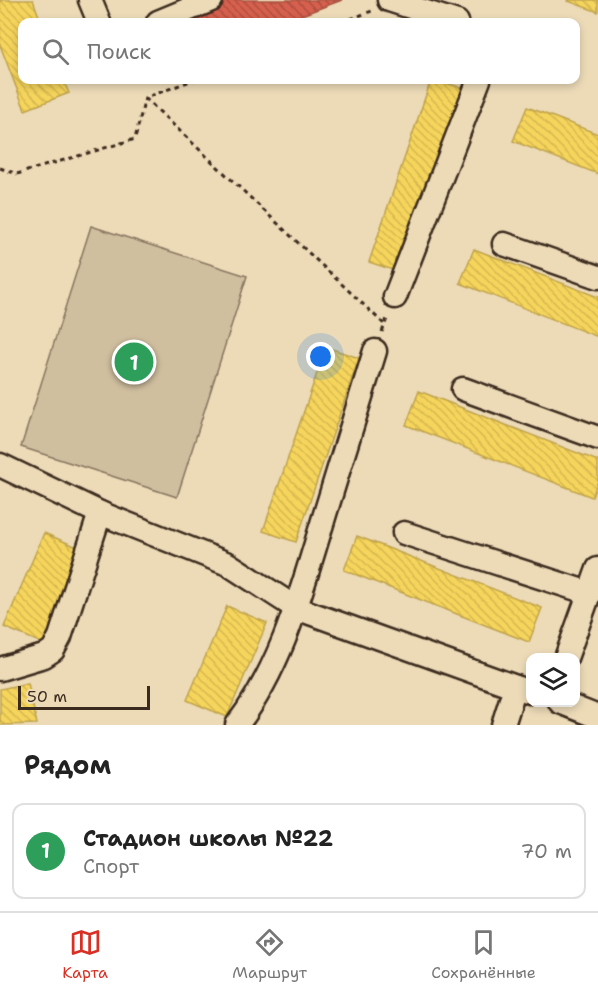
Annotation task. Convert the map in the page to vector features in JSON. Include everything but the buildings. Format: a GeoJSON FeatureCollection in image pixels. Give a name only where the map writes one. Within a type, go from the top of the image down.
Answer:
{"type":"FeatureCollection","features":[{"type":"Feature","properties":{"kind":"lane"},"geometry":{"type":"LineString","coordinates":[[90,0],[97,18]]}},
{"type":"Feature","properties":{"kind":"lane"},"geometry":{"type":"LineString","coordinates":[[168,18],[211,0]]}},
{"type":"Feature","properties":{"kind":"lane"},"geometry":{"type":"LineString","coordinates":[[382,5],[439,18]]}},
{"type":"Feature","properties":{"kind":"lane"},"geometry":{"type":"LineString","coordinates":[[395,297],[477,84]]}},
{"type":"Feature","properties":{"kind":"lane"},"geometry":{"type":"LineString","coordinates":[[504,244],[598,277]]}},
{"type":"Feature","properties":{"kind":"lane"},"geometry":{"type":"LineString","coordinates":[[237,725],[253,704],[297,608],[375,351]]}},
{"type":"Feature","properties":{"kind":"lane"},"geometry":{"type":"LineString","coordinates":[[463,389],[598,438]]}},
{"type":"Feature","properties":{"kind":"lane"},"geometry":{"type":"LineString","coordinates":[[0,465],[100,513],[228,564],[297,608],[523,690],[503,725]]}},
{"type":"Feature","properties":{"kind":"lane"},"geometry":{"type":"LineString","coordinates":[[0,669],[44,656],[53,650],[60,637],[100,513]]}},
{"type":"Feature","properties":{"kind":"lane"},"geometry":{"type":"LineString","coordinates":[[404,533],[589,593]]}},
{"type":"Feature","properties":{"kind":"lane"},"geometry":{"type":"LineString","coordinates":[[567,653],[598,569]]}},
{"type":"Feature","properties":{"kind":"lane"},"geometry":{"type":"LineString","coordinates":[[573,707],[598,717]]}},
{"type":"Feature","properties":{"kind":"path"},"geometry":{"type":"LineString","coordinates":[[351,18],[382,5]]}},
{"type":"Feature","properties":{"kind":"path"},"geometry":{"type":"LineString","coordinates":[[145,98],[182,84]]}},
{"type":"Feature","properties":{"kind":"path"},"geometry":{"type":"LineString","coordinates":[[0,168],[17,174],[135,140],[145,98]]}},
{"type":"Feature","properties":{"kind":"path"},"geometry":{"type":"LineString","coordinates":[[145,98],[385,325]]}},
{"type":"Feature","properties":{"kind":"path"},"geometry":{"type":"LineString","coordinates":[[375,351],[395,297]]}},
{"type":"Feature","properties":{"kind":"shaded area"},"geometry":{"type":"Polygon","coordinates":[[[91,226],[247,276],[177,497],[21,447],[91,226]]]}},
{"type":"Feature","properties":{"kind":"place","name":"Стадион школы №22"},"geometry":{"type":"Point","coordinates":[134,362]}}]}
